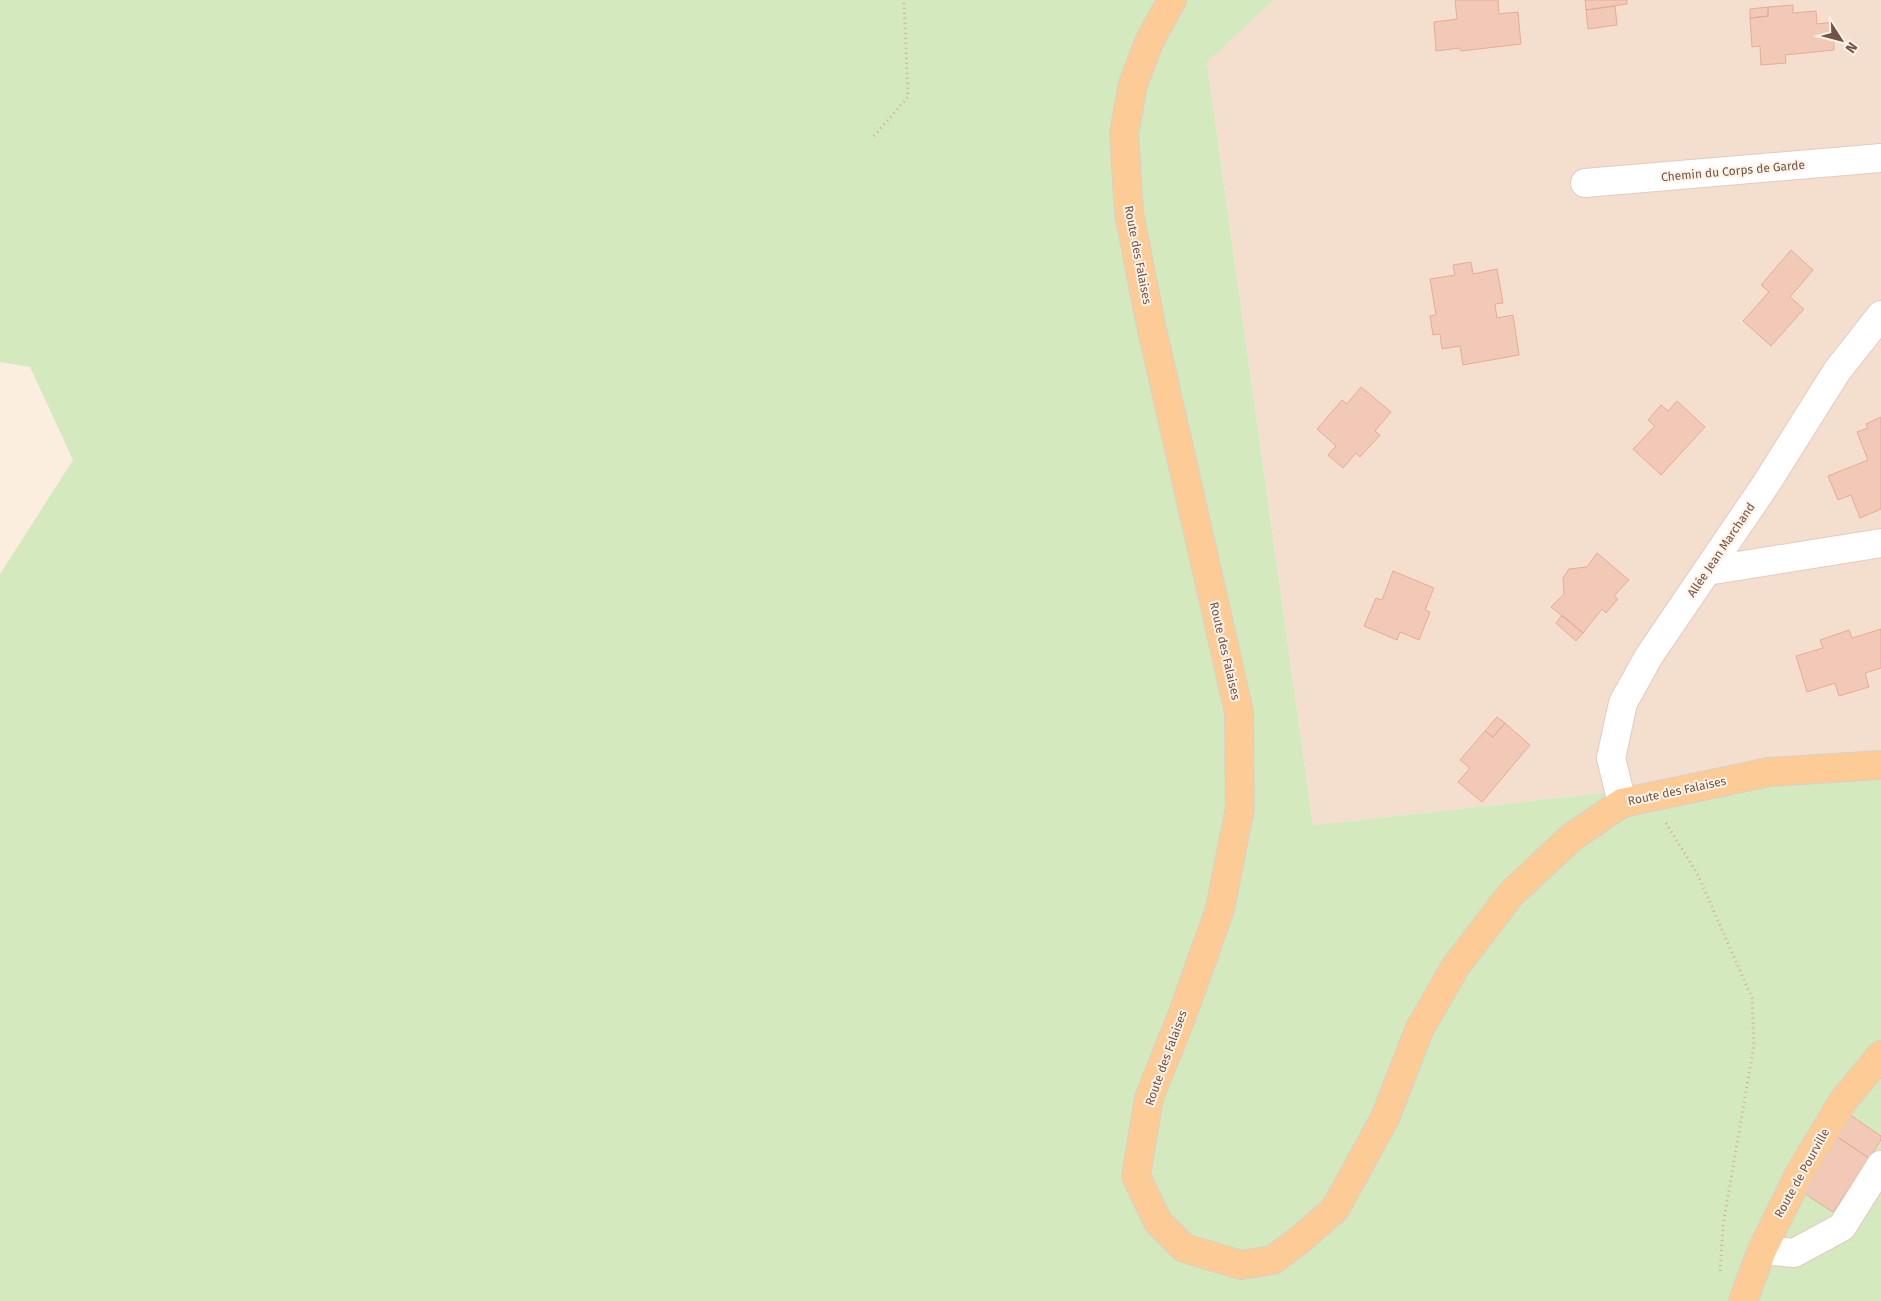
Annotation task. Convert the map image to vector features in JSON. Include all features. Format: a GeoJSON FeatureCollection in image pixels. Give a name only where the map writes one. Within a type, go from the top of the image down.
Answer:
{"type":"FeatureCollection","features":[{"type":"Feature","properties":{"kind":"main road","name":"Route des Falaises"},"geometry":{"type":"LineString","coordinates":[[1172,0],[1150,40],[1133,84],[1124,133],[1129,213],[1151,325],[1239,712],[1240,808],[1220,909],[1183,1013],[1149,1098],[1136,1176],[1158,1222],[1184,1248],[1241,1264],[1273,1260],[1302,1238],[1335,1208],[1384,1118],[1420,1028],[1456,966],[1511,894],[1572,837],[1622,803],[1769,772],[1881,765]]}},
{"type":"Feature","properties":{"kind":"main road","name":"Route de Pourville"},"geometry":{"type":"LineString","coordinates":[[1744,1301],[1762,1250],[1800,1173],[1843,1100],[1881,1055]]}},
{"type":"Feature","properties":{"kind":"street","name":"Chemin du Corps de Garde"},"geometry":{"type":"LineString","coordinates":[[1586,183],[1881,158]]}},
{"type":"Feature","properties":{"kind":"street","name":"Allée Jean Marchand"},"geometry":{"type":"LineString","coordinates":[[1622,803],[1611,758],[1623,703],[1649,656],[1707,571],[1837,371],[1881,315]]}},
{"type":"Feature","properties":{"kind":"street"},"geometry":{"type":"LineString","coordinates":[[1707,571],[1881,543]]}},
{"type":"Feature","properties":{"kind":"street"},"geometry":{"type":"LineString","coordinates":[[1762,1250],[1794,1253],[1842,1227],[1881,1165]]}},
{"type":"Feature","properties":{"kind":"path"},"geometry":{"type":"LineString","coordinates":[[874,136],[908,97],[904,0]]}},
{"type":"Feature","properties":{"kind":"path"},"geometry":{"type":"LineString","coordinates":[[1650,797],[1698,875],[1752,998],[1754,1045],[1723,1225],[1720,1277]]}},
{"type":"Feature","properties":{"kind":"shaded area"},"geometry":{"type":"Polygon","coordinates":[[[1274,0],[1881,0],[1881,762],[1313,825],[1207,61],[1274,0]]]}},
{"type":"Feature","properties":{"kind":"green space"},"geometry":{"type":"Polygon","coordinates":[[[0,0],[1274,0],[1207,62],[1313,825],[1881,762],[1881,1301],[0,1301],[0,574],[73,460],[30,367],[0,362],[0,0]]]}},
{"type":"Feature","properties":{"kind":"building"},"geometry":{"type":"Polygon","coordinates":[[[1455,0],[1498,0],[1499,14],[1518,12],[1521,44],[1461,51],[1460,48],[1436,51],[1434,22],[1457,19],[1455,0]]]}},
{"type":"Feature","properties":{"kind":"building"},"geometry":{"type":"Polygon","coordinates":[[[1585,0],[1627,0],[1627,4],[1586,10],[1585,0]]]}},
{"type":"Feature","properties":{"kind":"building"},"geometry":{"type":"Polygon","coordinates":[[[1793,5],[1793,13],[1816,11],[1817,24],[1833,22],[1834,50],[1785,55],[1786,63],[1761,65],[1760,46],[1752,47],[1750,18],[1768,16],[1768,7],[1793,5]]]}},
{"type":"Feature","properties":{"kind":"building"},"geometry":{"type":"Polygon","coordinates":[[[1615,6],[1617,25],[1588,29],[1586,10],[1615,6]]]}},
{"type":"Feature","properties":{"kind":"building"},"geometry":{"type":"Polygon","coordinates":[[[1768,7],[1768,16],[1750,18],[1750,9],[1768,7]]]}},
{"type":"Feature","properties":{"kind":"building"},"geometry":{"type":"Polygon","coordinates":[[[1791,250],[1813,270],[1790,297],[1804,309],[1771,346],[1743,321],[1769,292],[1761,285],[1791,250]]]}},
{"type":"Feature","properties":{"kind":"building"},"geometry":{"type":"Polygon","coordinates":[[[1471,262],[1473,274],[1497,269],[1503,303],[1495,304],[1497,318],[1513,315],[1519,355],[1463,365],[1460,346],[1442,349],[1440,334],[1433,335],[1430,316],[1436,315],[1430,279],[1455,275],[1453,265],[1471,262]]]}},
{"type":"Feature","properties":{"kind":"building"},"geometry":{"type":"Polygon","coordinates":[[[1361,387],[1391,412],[1375,431],[1380,435],[1360,457],[1356,453],[1343,468],[1328,455],[1336,446],[1317,429],[1342,400],[1347,404],[1361,387]]]}},
{"type":"Feature","properties":{"kind":"building"},"geometry":{"type":"Polygon","coordinates":[[[1677,401],[1705,427],[1661,475],[1633,449],[1655,426],[1648,420],[1661,405],[1668,411],[1677,401]]]}},
{"type":"Feature","properties":{"kind":"building"},"geometry":{"type":"Polygon","coordinates":[[[1881,417],[1881,509],[1860,518],[1851,495],[1838,500],[1828,476],[1868,460],[1857,432],[1868,428],[1866,424],[1881,417]]]}},
{"type":"Feature","properties":{"kind":"building"},"geometry":{"type":"Polygon","coordinates":[[[1597,553],[1629,580],[1614,596],[1618,599],[1606,613],[1602,609],[1583,633],[1551,607],[1564,594],[1563,578],[1569,569],[1587,567],[1597,553]]]}},
{"type":"Feature","properties":{"kind":"building"},"geometry":{"type":"Polygon","coordinates":[[[1393,571],[1434,588],[1425,610],[1430,612],[1419,640],[1400,632],[1397,640],[1364,626],[1376,598],[1382,600],[1393,571]]]}},
{"type":"Feature","properties":{"kind":"building"},"geometry":{"type":"Polygon","coordinates":[[[1562,615],[1583,633],[1576,641],[1556,623],[1562,615]]]}},
{"type":"Feature","properties":{"kind":"building"},"geometry":{"type":"Polygon","coordinates":[[[1881,629],[1881,668],[1865,673],[1869,687],[1839,696],[1835,683],[1807,692],[1796,656],[1823,648],[1820,640],[1849,630],[1852,638],[1881,629]]]}},
{"type":"Feature","properties":{"kind":"building"},"geometry":{"type":"Polygon","coordinates":[[[1497,717],[1505,723],[1493,737],[1485,731],[1497,717]]]}},
{"type":"Feature","properties":{"kind":"building"},"geometry":{"type":"Polygon","coordinates":[[[1505,723],[1530,745],[1482,802],[1458,782],[1470,768],[1460,760],[1485,731],[1493,737],[1505,723]]]}},
{"type":"Feature","properties":{"kind":"building"},"geometry":{"type":"Polygon","coordinates":[[[1850,1115],[1881,1136],[1881,1140],[1869,1158],[1836,1136],[1850,1115]]]}},
{"type":"Feature","properties":{"kind":"building"},"geometry":{"type":"Polygon","coordinates":[[[1836,1136],[1869,1158],[1833,1212],[1799,1190],[1836,1136]]]}}]}
